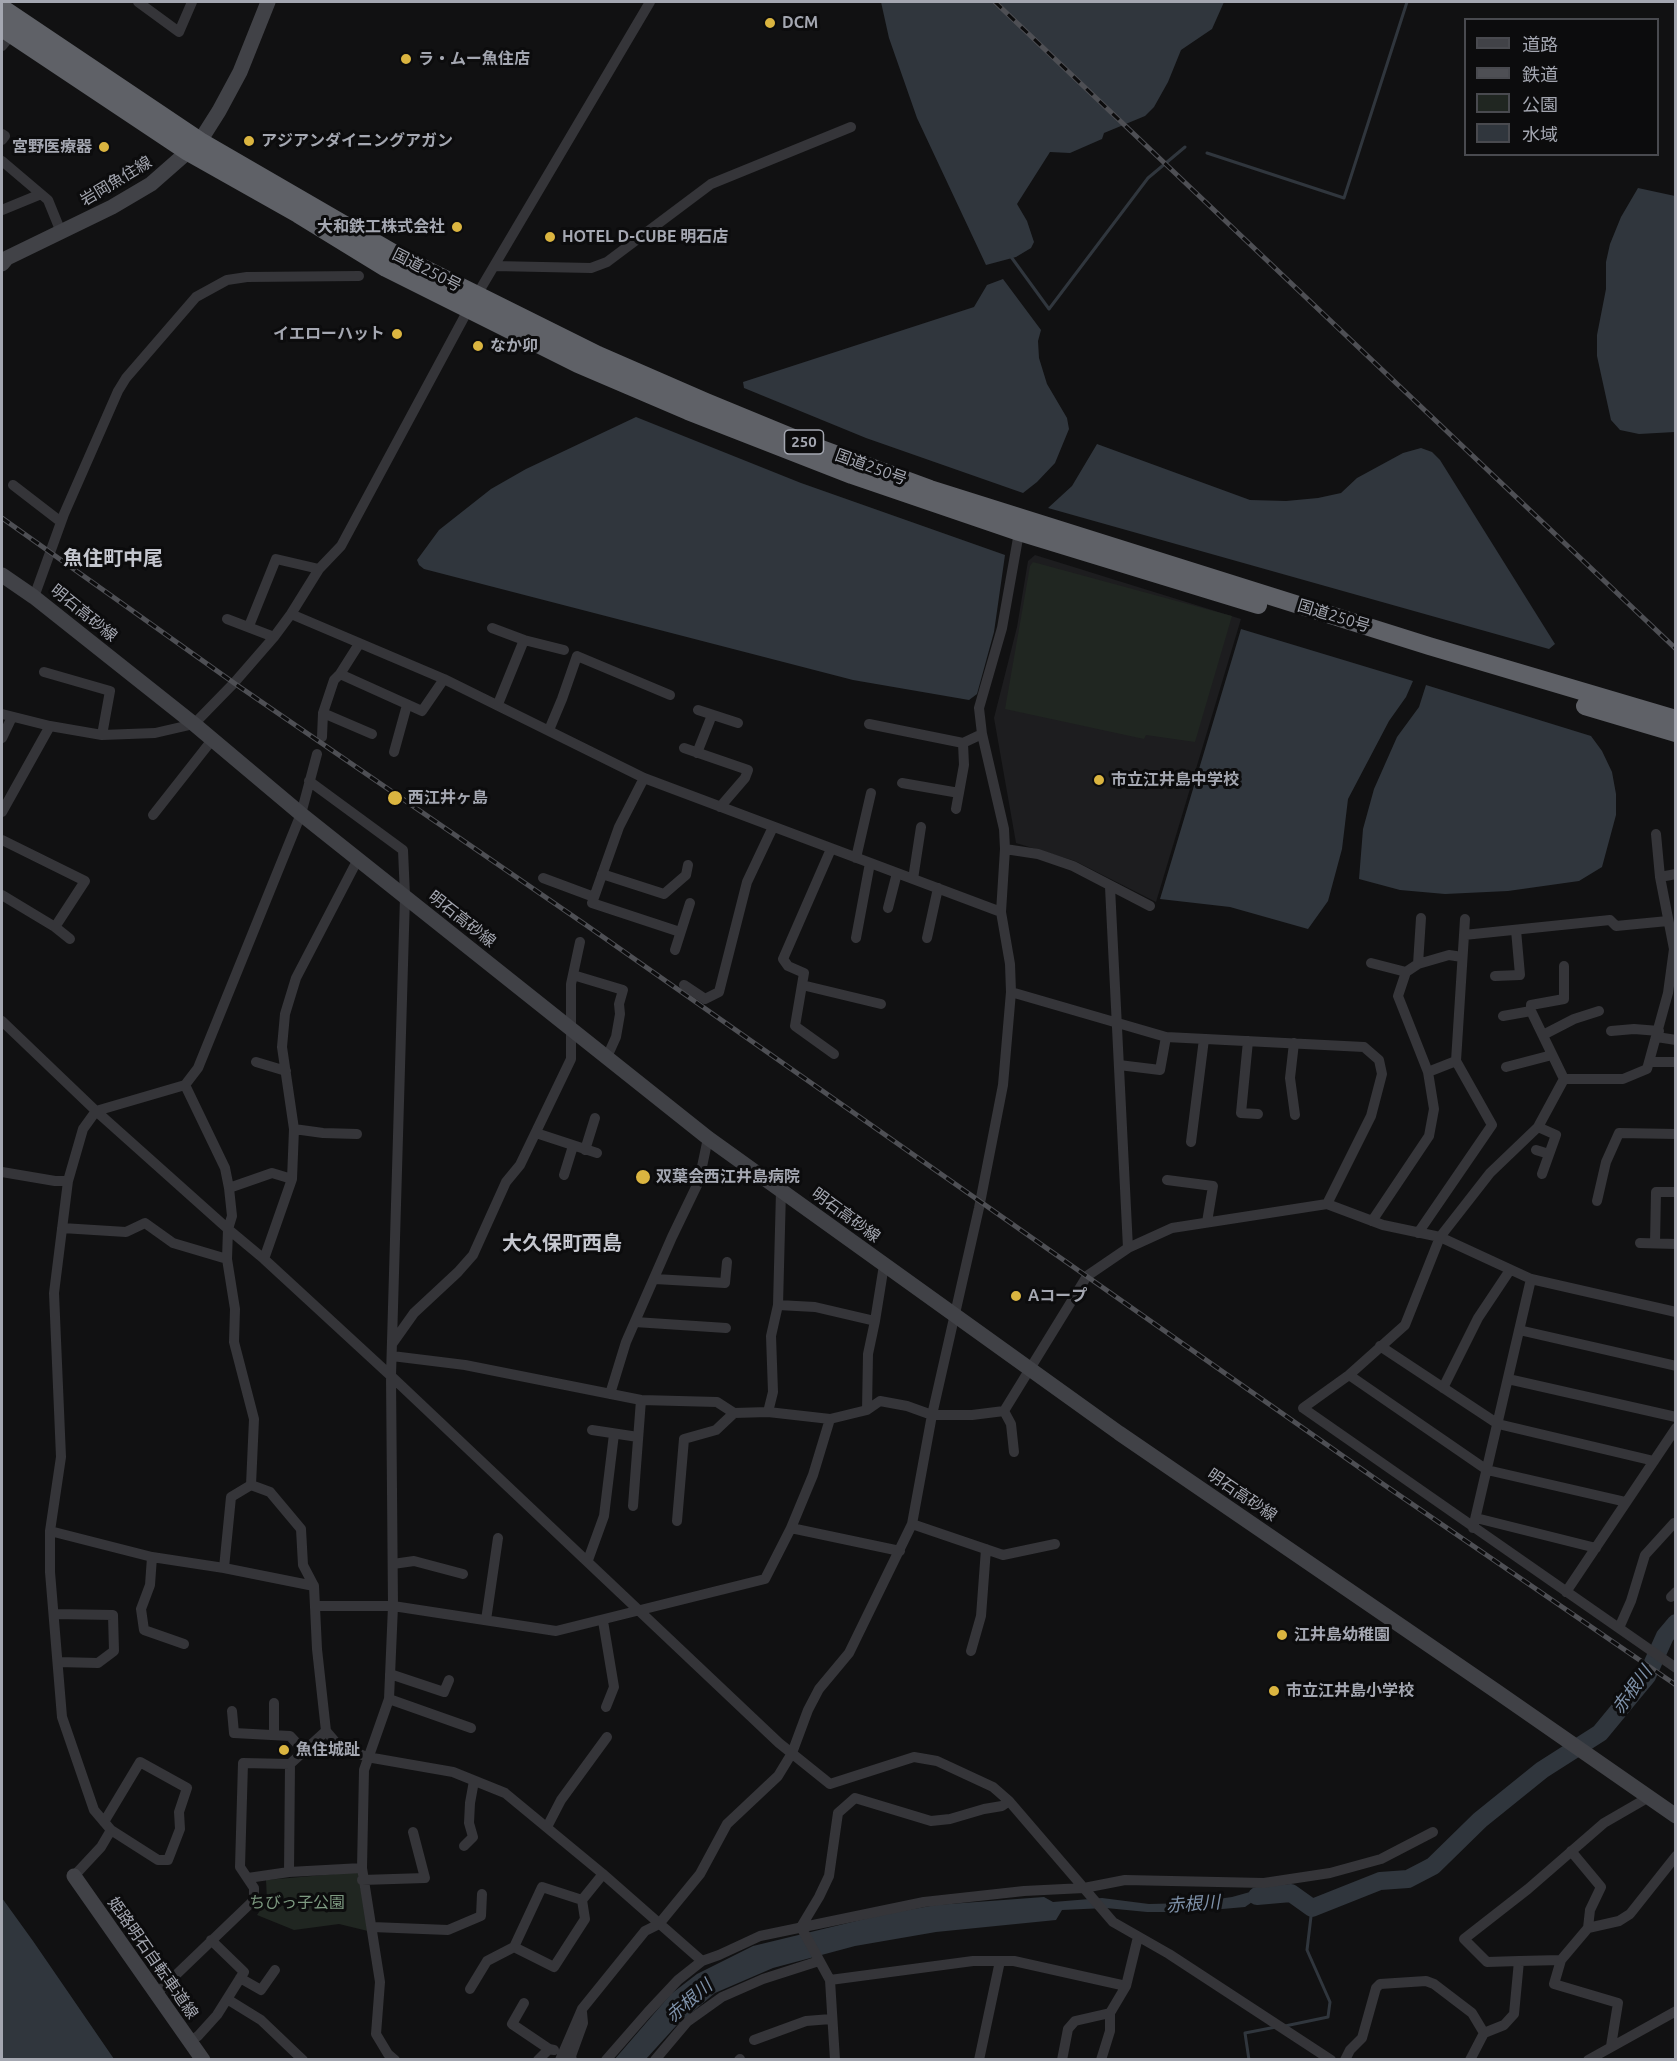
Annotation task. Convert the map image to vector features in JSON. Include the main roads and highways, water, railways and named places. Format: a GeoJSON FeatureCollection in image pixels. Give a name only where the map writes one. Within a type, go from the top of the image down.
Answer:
{"type":"FeatureCollection","features":[{"type":"Feature","properties":{"kind":"highway","name":"国道250号"},"geometry":{"type":"LineString","coordinates":[[2,8],[194,146],[386,268],[472,303],[578,364],[688,411],[852,475],[1676,719]]}},
{"type":"Feature","properties":{"kind":"highway","name":"国道250号"},"geometry":{"type":"LineString","coordinates":[[5,36],[194,146]]}},
{"type":"Feature","properties":{"kind":"highway","name":"国道250号"},"geometry":{"type":"LineString","coordinates":[[1021,525],[1676,733]]}},
{"type":"Feature","properties":{"kind":"main road","name":"岩岡魚住線"},"geometry":{"type":"LineString","coordinates":[[2,264],[8,258],[112,207],[151,184],[194,146],[219,111],[240,72],[268,2]]}},
{"type":"Feature","properties":{"kind":"main road","name":"明石高砂線"},"geometry":{"type":"LineString","coordinates":[[2,574],[8,586],[34,597],[194,724],[301,814],[708,1138],[1119,1433],[1676,1816]]}},
{"type":"Feature","properties":{"kind":"main road","name":"姫路明石自転車道線"},"geometry":{"type":"LineString","coordinates":[[74,1876],[203,2060]]}},
{"type":"Feature","properties":{"kind":"water"},"geometry":{"type":"Polygon","coordinates":[[[881,2],[1224,2],[1212,29],[1181,50],[1168,82],[1154,107],[1145,116],[1104,133],[1102,139],[1070,153],[1050,152],[1017,204],[1027,221],[1034,242],[1031,248],[1016,257],[986,265],[917,118],[889,38],[881,2]]]}},
{"type":"Feature","properties":{"kind":"water"},"geometry":{"type":"Polygon","coordinates":[[[1638,188],[1675,196],[1675,432],[1639,434],[1620,430],[1611,420],[1597,356],[1597,335],[1606,289],[1606,262],[1610,244],[1621,217],[1638,188]]]}},
{"type":"Feature","properties":{"kind":"water"},"geometry":{"type":"Polygon","coordinates":[[[1003,279],[1041,330],[1038,341],[1039,358],[1047,384],[1067,418],[1069,429],[1055,463],[1023,493],[866,438],[744,388],[743,382],[974,307],[987,285],[1003,279]]]}},
{"type":"Feature","properties":{"kind":"water"},"geometry":{"type":"Polygon","coordinates":[[[636,417],[801,483],[1005,555],[994,632],[977,694],[969,700],[853,680],[424,569],[419,565],[417,560],[439,530],[491,489],[526,469],[636,417]]]}},
{"type":"Feature","properties":{"kind":"water"},"geometry":{"type":"Polygon","coordinates":[[[1097,444],[1250,500],[1286,501],[1341,493],[1357,478],[1403,453],[1421,448],[1432,452],[1440,460],[1555,644],[1549,649],[1048,508],[1072,486],[1097,444]]]}},
{"type":"Feature","properties":{"kind":"water"},"geometry":{"type":"Polygon","coordinates":[[[1241,629],[1413,681],[1348,799],[1342,849],[1328,901],[1308,929],[1230,907],[1160,899],[1241,629]]]}},
{"type":"Feature","properties":{"kind":"water"},"geometry":{"type":"Polygon","coordinates":[[[1426,685],[1591,736],[1602,751],[1612,772],[1616,794],[1616,815],[1602,867],[1579,881],[1508,891],[1445,894],[1400,890],[1359,879],[1363,829],[1374,789],[1397,737],[1419,707],[1426,685]]]}},
{"type":"Feature","properties":{"kind":"water"},"geometry":{"type":"Polygon","coordinates":[[[1250,1892],[1282,1894],[1255,1900],[1245,1907],[1188,1912],[1147,1912],[1106,1908],[1062,1910],[1056,1920],[936,1932],[855,1946],[773,1968],[715,1993],[676,2026],[646,2059],[614,2060],[671,1994],[697,1974],[753,1946],[885,1914],[936,1905],[1044,1897],[1053,1902],[1102,1898],[1149,1904],[1190,1903],[1250,1892]]]}},
{"type":"Feature","properties":{"kind":"water"},"geometry":{"type":"Polygon","coordinates":[[[2,1898],[33,1941],[114,2059],[2,2059],[2,1898]]]}},
{"type":"Feature","properties":{"kind":"waterway"},"geometry":{"type":"LineString","coordinates":[[1207,153],[1344,198],[1407,2]]}},
{"type":"Feature","properties":{"kind":"waterway"},"geometry":{"type":"LineString","coordinates":[[1009,254],[1049,309],[1148,178],[1185,147]]}},
{"type":"Feature","properties":{"kind":"waterway","name":"赤根川"},"geometry":{"type":"LineString","coordinates":[[1257,1896],[1291,1893],[1312,1908],[1380,1881],[1408,1879],[1433,1866],[1480,1820],[1542,1770],[1600,1733],[1647,1676],[1665,1636],[1676,1623]]}},
{"type":"Feature","properties":{"kind":"waterway"},"geometry":{"type":"LineString","coordinates":[[1285,2026],[1328,2017],[1330,2002],[1307,1950],[1312,1908]]}},
{"type":"Feature","properties":{"kind":"waterway"},"geometry":{"type":"LineString","coordinates":[[1249,2060],[1245,2033],[1276,2027]]}},
{"type":"Feature","properties":{"kind":"railway"},"geometry":{"type":"LineString","coordinates":[[995,2],[1676,649]]}},
{"type":"Feature","properties":{"kind":"railway"},"geometry":{"type":"LineString","coordinates":[[2,518],[234,683],[586,925],[1380,1482],[1676,1685]]}},
{"type":"Feature","properties":{"kind":"place","name":"DCM"},"geometry":{"type":"Point","coordinates":[770,23]}},
{"type":"Feature","properties":{"kind":"place","name":"ラ・ムー魚住店"},"geometry":{"type":"Point","coordinates":[406,59]}},
{"type":"Feature","properties":{"kind":"place","name":"アジアンダイニングアガン"},"geometry":{"type":"Point","coordinates":[249,141]}},
{"type":"Feature","properties":{"kind":"place","name":"宮野医療器"},"geometry":{"type":"Point","coordinates":[104,147]}},
{"type":"Feature","properties":{"kind":"place","name":"大和鉄工株式会社"},"geometry":{"type":"Point","coordinates":[457,227]}},
{"type":"Feature","properties":{"kind":"place","name":"HOTEL D-CUBE 明石店"},"geometry":{"type":"Point","coordinates":[550,237]}},
{"type":"Feature","properties":{"kind":"place","name":"イエローハット"},"geometry":{"type":"Point","coordinates":[397,334]}},
{"type":"Feature","properties":{"kind":"place","name":"なか卯"},"geometry":{"type":"Point","coordinates":[478,346]}},
{"type":"Feature","properties":{"kind":"place","name":"市立江井島中学校"},"geometry":{"type":"Point","coordinates":[1099,780]}},
{"type":"Feature","properties":{"kind":"place","name":"西江井ヶ島"},"geometry":{"type":"Point","coordinates":[395,798]}},
{"type":"Feature","properties":{"kind":"place","name":"双葉会西江井島病院"},"geometry":{"type":"Point","coordinates":[643,1177]}},
{"type":"Feature","properties":{"kind":"place","name":"Aコープ"},"geometry":{"type":"Point","coordinates":[1016,1296]}},
{"type":"Feature","properties":{"kind":"place","name":"江井島幼稚園"},"geometry":{"type":"Point","coordinates":[1282,1635]}},
{"type":"Feature","properties":{"kind":"place","name":"市立江井島小学校"},"geometry":{"type":"Point","coordinates":[1274,1691]}},
{"type":"Feature","properties":{"kind":"place","name":"魚住城趾"},"geometry":{"type":"Point","coordinates":[284,1750]}},
{"type":"Feature","properties":{"kind":"district","name":"魚住町中尾"},"geometry":{"type":"Point","coordinates":[113,558]}},
{"type":"Feature","properties":{"kind":"district","name":"大久保町西島"},"geometry":{"type":"Point","coordinates":[562,1243]}},
{"type":"Feature","properties":{"kind":"park label","name":"ちびっ子公園"},"geometry":{"type":"Point","coordinates":[297,1903]}}]}
